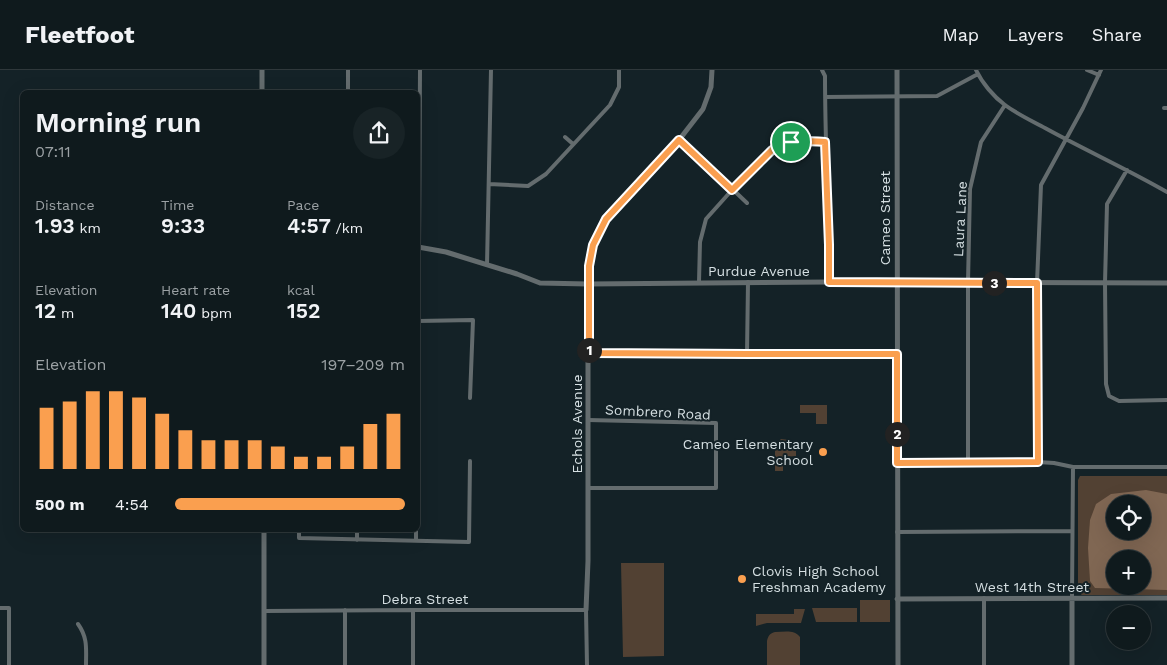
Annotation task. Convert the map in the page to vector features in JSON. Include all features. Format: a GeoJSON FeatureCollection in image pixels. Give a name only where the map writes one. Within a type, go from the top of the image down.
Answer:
{"type":"FeatureCollection","features":[{"type":"Feature","properties":{"kind":"street"},"geometry":{"type":"LineString","coordinates":[[262,70],[262,90]]}},
{"type":"Feature","properties":{"kind":"street"},"geometry":{"type":"LineString","coordinates":[[348,70],[348,90]]}},
{"type":"Feature","properties":{"kind":"street"},"geometry":{"type":"LineString","coordinates":[[420,70],[420,90]]}},
{"type":"Feature","properties":{"kind":"street"},"geometry":{"type":"LineString","coordinates":[[488,265],[491,70]]}},
{"type":"Feature","properties":{"kind":"street"},"geometry":{"type":"LineString","coordinates":[[489,184],[528,186],[546,174],[610,105],[619,87],[619,70]]}},
{"type":"Feature","properties":{"kind":"street","name":"Echols Avenue"},"geometry":{"type":"LineString","coordinates":[[586,610],[588,561],[588,284],[593,245],[606,219],[679,140],[704,109],[711,87],[712,70]]}},
{"type":"Feature","properties":{"kind":"street"},"geometry":{"type":"LineString","coordinates":[[822,70],[825,76],[829,282]]}},
{"type":"Feature","properties":{"kind":"street","name":"Cameo Street"},"geometry":{"type":"LineString","coordinates":[[897,70],[898,665]]}},
{"type":"Feature","properties":{"kind":"street"},"geometry":{"type":"LineString","coordinates":[[1087,70],[1099,75]]}},
{"type":"Feature","properties":{"kind":"street"},"geometry":{"type":"LineString","coordinates":[[1038,462],[1037,283],[1040,185],[1101,70]]}},
{"type":"Feature","properties":{"kind":"street"},"geometry":{"type":"LineString","coordinates":[[825,97],[937,96],[977,72],[994,95],[1005,105],[1065,139],[1167,192]]}},
{"type":"Feature","properties":{"kind":"street","name":"Laura Lane"},"geometry":{"type":"LineString","coordinates":[[968,462],[970,189],[981,142],[1005,105]]}},
{"type":"Feature","properties":{"kind":"street"},"geometry":{"type":"LineString","coordinates":[[566,137],[573,144]]}},
{"type":"Feature","properties":{"kind":"street"},"geometry":{"type":"LineString","coordinates":[[679,140],[747,203]]}},
{"type":"Feature","properties":{"kind":"street"},"geometry":{"type":"LineString","coordinates":[[699,282],[700,242],[706,219],[732,190],[772,150],[783,143],[825,142]]}},
{"type":"Feature","properties":{"kind":"street"},"geometry":{"type":"LineString","coordinates":[[1127,170],[1107,204],[1106,384],[1109,396],[1119,401],[1167,400]]}},
{"type":"Feature","properties":{"kind":"street","name":"Purdue Avenue"},"geometry":{"type":"LineString","coordinates":[[420,247],[446,252],[540,283],[1167,283]]}},
{"type":"Feature","properties":{"kind":"street"},"geometry":{"type":"LineString","coordinates":[[747,354],[748,282]]}},
{"type":"Feature","properties":{"kind":"street"},"geometry":{"type":"LineString","coordinates":[[420,321],[473,320],[470,398]]}},
{"type":"Feature","properties":{"kind":"street"},"geometry":{"type":"LineString","coordinates":[[589,353],[897,354]]}},
{"type":"Feature","properties":{"kind":"street","name":"Sombrero Road"},"geometry":{"type":"LineString","coordinates":[[588,420],[716,423],[716,488],[588,488]]}},
{"type":"Feature","properties":{"kind":"street"},"geometry":{"type":"LineString","coordinates":[[299,532],[299,538],[469,542],[470,461]]}},
{"type":"Feature","properties":{"kind":"street"},"geometry":{"type":"LineString","coordinates":[[897,463],[1038,462],[1072,467],[1167,467]]}},
{"type":"Feature","properties":{"kind":"street"},"geometry":{"type":"LineString","coordinates":[[1072,467],[1072,665]]}},
{"type":"Feature","properties":{"kind":"street"},"geometry":{"type":"LineString","coordinates":[[897,532],[1072,531]]}},
{"type":"Feature","properties":{"kind":"street"},"geometry":{"type":"LineString","coordinates":[[264,532],[264,665]]}},
{"type":"Feature","properties":{"kind":"street"},"geometry":{"type":"LineString","coordinates":[[356,532],[356,540]]}},
{"type":"Feature","properties":{"kind":"street"},"geometry":{"type":"LineString","coordinates":[[416,532],[416,541]]}},
{"type":"Feature","properties":{"kind":"street"},"geometry":{"type":"LineString","coordinates":[[984,598],[984,665]]}},
{"type":"Feature","properties":{"kind":"street","name":"West 14th Street"},"geometry":{"type":"LineString","coordinates":[[897,599],[1167,598]]}},
{"type":"Feature","properties":{"kind":"street"},"geometry":{"type":"LineString","coordinates":[[0,608],[9,608],[8,665]]}},
{"type":"Feature","properties":{"kind":"street"},"geometry":{"type":"LineString","coordinates":[[345,610],[345,665]]}},
{"type":"Feature","properties":{"kind":"street"},"geometry":{"type":"LineString","coordinates":[[413,610],[413,665]]}},
{"type":"Feature","properties":{"kind":"street"},"geometry":{"type":"LineString","coordinates":[[586,610],[587,665]]}},
{"type":"Feature","properties":{"kind":"street","name":"Debra Street"},"geometry":{"type":"LineString","coordinates":[[265,611],[586,610]]}},
{"type":"Feature","properties":{"kind":"street"},"geometry":{"type":"LineString","coordinates":[[78,624],[84,632],[86,665]]}},
{"type":"Feature","properties":{"kind":"shaded area"},"geometry":{"type":"Polygon","coordinates":[[[800,405],[827,405],[827,424],[816,424],[816,413],[800,413],[800,405]]]}},
{"type":"Feature","properties":{"kind":"shaded area"},"geometry":{"type":"Polygon","coordinates":[[[781,439],[789,440],[796,446],[796,456],[783,457],[783,471],[775,471],[775,445],[781,439]]]}},
{"type":"Feature","properties":{"kind":"shaded area"},"geometry":{"type":"Polygon","coordinates":[[[1080,476],[1167,476],[1167,595],[1151,595],[1151,550],[1106,550],[1106,595],[1082,595],[1078,592],[1078,480],[1080,476]]]}},
{"type":"Feature","properties":{"kind":"shaded area"},"geometry":{"type":"Polygon","coordinates":[[[1146,490],[1167,494],[1167,590],[1151,590],[1151,550],[1106,550],[1106,588],[1095,588],[1090,581],[1088,548],[1090,520],[1096,504],[1106,497],[1106,540],[1151,540],[1151,495],[1110,495],[1146,490]]]}},
{"type":"Feature","properties":{"kind":"shaded area"},"geometry":{"type":"Polygon","coordinates":[[[621,563],[664,563],[664,656],[623,657],[621,563]]]}},
{"type":"Feature","properties":{"kind":"shaded area"},"geometry":{"type":"Polygon","coordinates":[[[860,600],[890,600],[890,622],[860,622],[860,600]]]}},
{"type":"Feature","properties":{"kind":"shaded area"},"geometry":{"type":"Polygon","coordinates":[[[812,608],[857,608],[857,622],[816,622],[812,608]]]}},
{"type":"Feature","properties":{"kind":"shaded area"},"geometry":{"type":"Polygon","coordinates":[[[794,609],[805,609],[801,623],[767,623],[756,626],[756,614],[794,614],[794,609]]]}},
{"type":"Feature","properties":{"kind":"shaded area"},"geometry":{"type":"Polygon","coordinates":[[[785,631],[798,634],[800,637],[800,665],[767,665],[767,639],[775,632],[785,631]]]}},
{"type":"Feature","properties":{"kind":"place","name":"Cameo Elementary School"},"geometry":{"type":"Point","coordinates":[823,452]}},
{"type":"Feature","properties":{"kind":"place","name":"Clovis High School Freshman Academy"},"geometry":{"type":"Point","coordinates":[742,579]}},
{"type":"Feature","properties":{"kind":"route"},"geometry":{"type":"LineString","coordinates":[[679,140],[732,190],[772,150],[783,143],[791,142],[825,142],[829,282],[1037,283],[1038,462],[897,463],[897,354],[589,353],[588,284],[593,245],[606,219],[679,140]]}}]}
